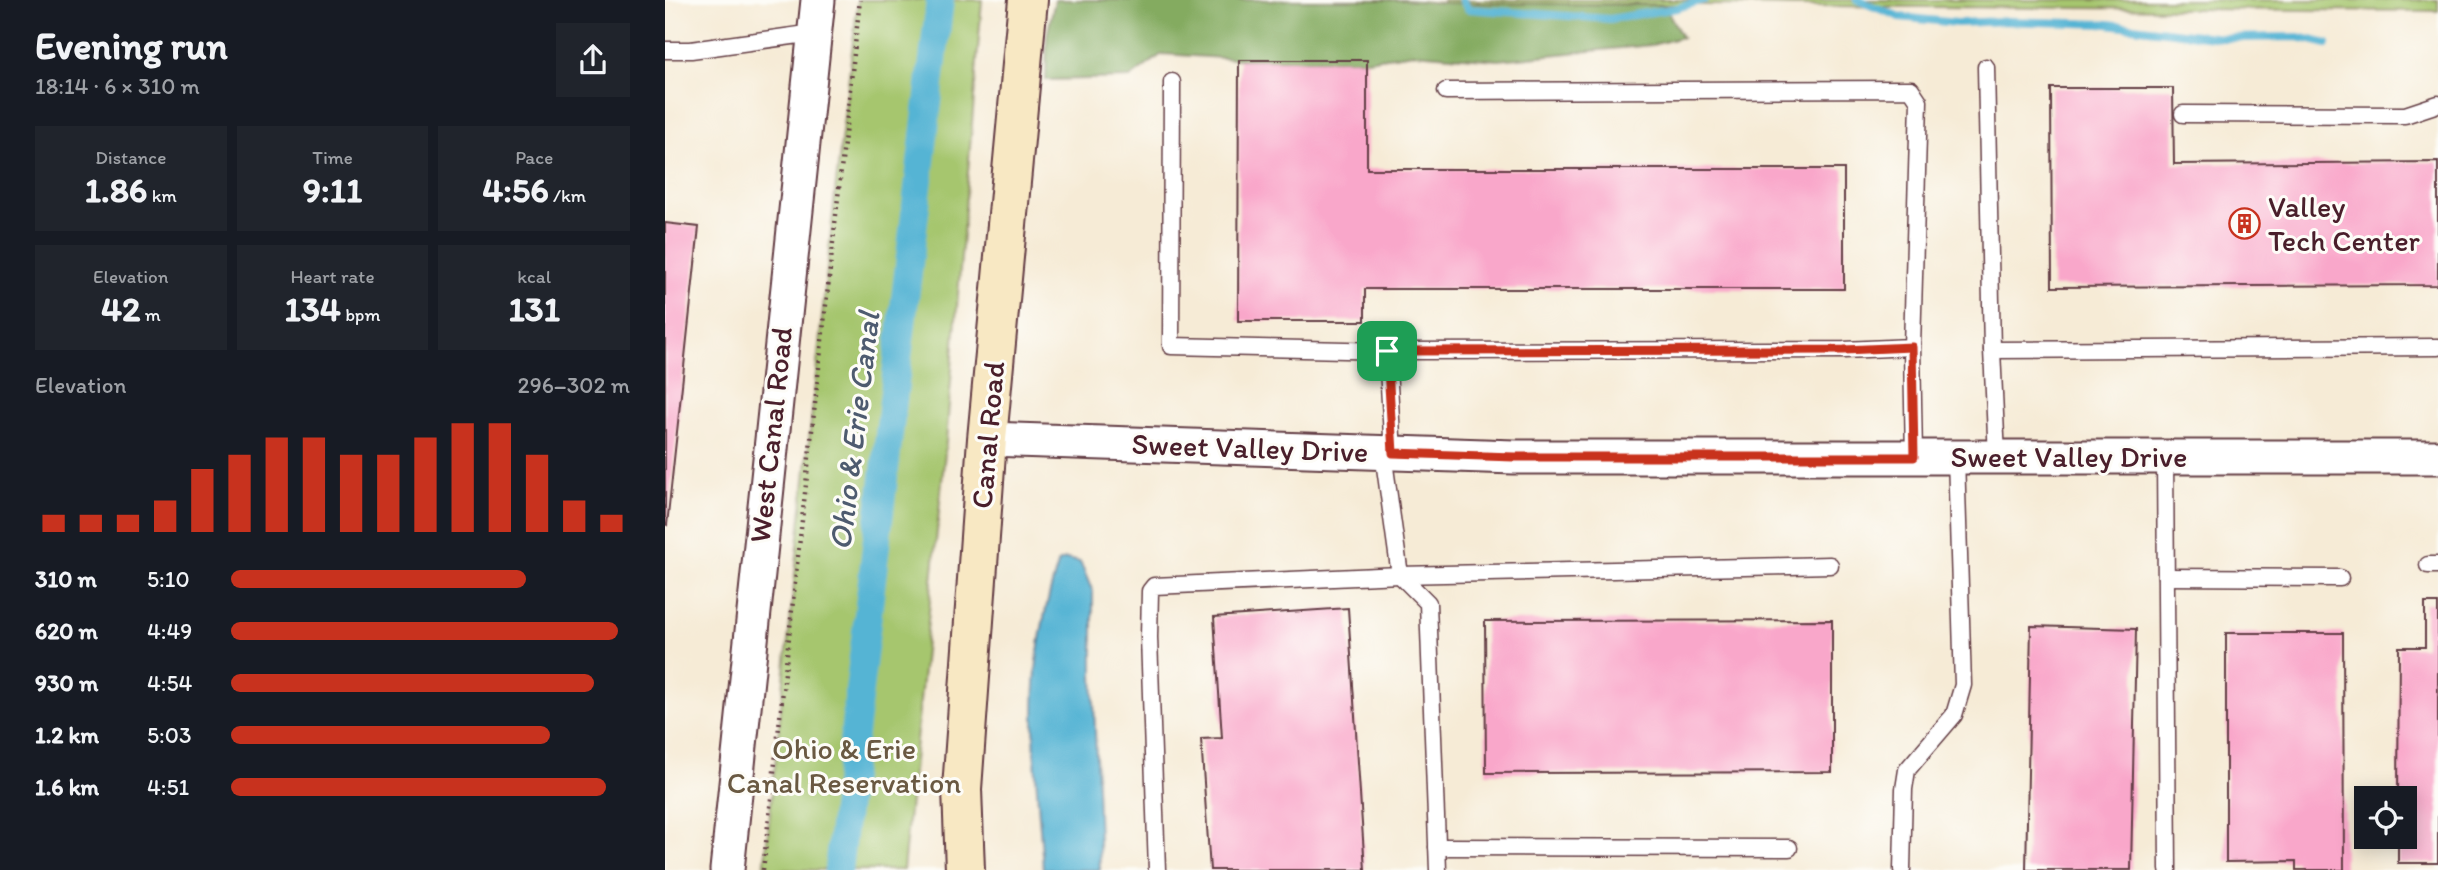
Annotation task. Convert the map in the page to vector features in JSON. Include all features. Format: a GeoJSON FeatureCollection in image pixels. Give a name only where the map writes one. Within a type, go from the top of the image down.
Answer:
{"type":"FeatureCollection","features":[{"type":"Feature","properties":{"kind":"main road","name":"Canal Road"},"geometry":{"type":"LineString","coordinates":[[965,870],[962,789],[987,439],[1028,0]]}},
{"type":"Feature","properties":{"kind":"street","name":"West Canal Road"},"geometry":{"type":"LineString","coordinates":[[727,870],[818,0]]}},
{"type":"Feature","properties":{"kind":"street","name":"Sweet Valley Drive"},"geometry":{"type":"LineString","coordinates":[[987,439],[1514,457],[2438,457]]}},
{"type":"Feature","properties":{"kind":"lane"},"geometry":{"type":"LineString","coordinates":[[665,50],[691,50],[814,33]]}},
{"type":"Feature","properties":{"kind":"lane"},"geometry":{"type":"LineString","coordinates":[[1986,67],[1997,457]]}},
{"type":"Feature","properties":{"kind":"lane"},"geometry":{"type":"LineString","coordinates":[[1172,82],[1171,346],[1387,351],[1844,350],[1912,347]]}},
{"type":"Feature","properties":{"kind":"lane"},"geometry":{"type":"LineString","coordinates":[[1446,91],[1911,89],[1919,101],[1912,347],[1914,457]]}},
{"type":"Feature","properties":{"kind":"lane"},"geometry":{"type":"LineString","coordinates":[[2183,114],[2405,115],[2438,104]]}},
{"type":"Feature","properties":{"kind":"lane"},"geometry":{"type":"LineString","coordinates":[[1992,350],[2438,347]]}},
{"type":"Feature","properties":{"kind":"lane"},"geometry":{"type":"LineString","coordinates":[[1387,351],[1388,453],[1400,575],[1428,603],[1438,870]]}},
{"type":"Feature","properties":{"kind":"lane"},"geometry":{"type":"LineString","coordinates":[[1902,870],[1907,770],[1954,715],[1963,685],[1956,457]]}},
{"type":"Feature","properties":{"kind":"lane"},"geometry":{"type":"LineString","coordinates":[[2165,457],[2168,870]]}},
{"type":"Feature","properties":{"kind":"lane"},"geometry":{"type":"LineString","coordinates":[[1157,870],[1149,637],[1150,591],[1154,586],[1400,575],[1830,565]]}},
{"type":"Feature","properties":{"kind":"lane"},"geometry":{"type":"LineString","coordinates":[[2166,577],[2340,578]]}},
{"type":"Feature","properties":{"kind":"lane"},"geometry":{"type":"LineString","coordinates":[[1437,847],[1789,849]]}},
{"type":"Feature","properties":{"kind":"path"},"geometry":{"type":"LineString","coordinates":[[763,870],[860,0]]}},
{"type":"Feature","properties":{"kind":"green space","name":"Ohio & Erie Canal Reservation"},"geometry":{"type":"Polygon","coordinates":[[[858,0],[982,0],[946,442],[903,870],[764,870],[836,183],[858,0]]]}},
{"type":"Feature","properties":{"kind":"green space"},"geometry":{"type":"Polygon","coordinates":[[[1055,0],[1405,0],[1443,3],[1664,5],[1682,37],[1652,45],[1498,60],[1414,53],[1367,60],[1253,60],[1162,54],[1130,78],[1046,80],[1047,35],[1055,0]]]}},
{"type":"Feature","properties":{"kind":"green space"},"geometry":{"type":"Polygon","coordinates":[[[1443,0],[2438,0],[2438,11],[1443,3],[1443,0]]]}},
{"type":"Feature","properties":{"kind":"water"},"geometry":{"type":"Polygon","coordinates":[[[1066,559],[1080,562],[1093,592],[1100,870],[1043,870],[1034,696],[1042,629],[1051,588],[1059,561],[1066,559]]]}},
{"type":"Feature","properties":{"kind":"building"},"geometry":{"type":"Polygon","coordinates":[[[1239,60],[1367,60],[1367,169],[1844,169],[1844,289],[1365,289],[1365,321],[1238,321],[1239,60]]]}},
{"type":"Feature","properties":{"kind":"building","name":"Valley Tech Center"},"geometry":{"type":"Polygon","coordinates":[[[2051,88],[2173,88],[2174,164],[2438,162],[2438,285],[2052,287],[2051,88]]]}},
{"type":"Feature","properties":{"kind":"building"},"geometry":{"type":"Polygon","coordinates":[[[665,223],[699,227],[667,525],[665,524],[665,223]]]}},
{"type":"Feature","properties":{"kind":"building"},"geometry":{"type":"Polygon","coordinates":[[[2425,603],[2438,603],[2438,863],[2398,863],[2398,849],[2417,849],[2417,786],[2398,786],[2399,647],[2425,647],[2425,603]]]}},
{"type":"Feature","properties":{"kind":"building"},"geometry":{"type":"Polygon","coordinates":[[[1348,608],[1365,870],[1210,870],[1201,739],[1222,738],[1214,617],[1348,608]]]}},
{"type":"Feature","properties":{"kind":"building"},"geometry":{"type":"Polygon","coordinates":[[[1832,620],[1832,772],[1486,773],[1485,621],[1832,620]]]}},
{"type":"Feature","properties":{"kind":"building"},"geometry":{"type":"Polygon","coordinates":[[[2031,626],[2136,629],[2131,870],[2026,870],[2031,626]]]}},
{"type":"Feature","properties":{"kind":"building"},"geometry":{"type":"Polygon","coordinates":[[[2226,633],[2343,633],[2344,870],[2296,870],[2296,861],[2226,862],[2226,633]]]}},
{"type":"Feature","properties":{"kind":"waterway","name":"Ohio & Erie Canal"},"geometry":{"type":"LineString","coordinates":[[838,870],[940,0]]}},
{"type":"Feature","properties":{"kind":"waterway"},"geometry":{"type":"LineString","coordinates":[[1462,0],[1468,9],[1610,19],[1677,8],[1704,0]]}},
{"type":"Feature","properties":{"kind":"waterway"},"geometry":{"type":"LineString","coordinates":[[1857,0],[1900,17],[1957,23],[2005,21],[2108,24],[2222,38],[2298,37],[2327,44]]}},
{"type":"Feature","properties":{"kind":"place","name":"Valley Tech Center"},"geometry":{"type":"Point","coordinates":[2245,224]}},
{"type":"Feature","properties":{"kind":"route"},"geometry":{"type":"LineString","coordinates":[[1912,347],[1914,457],[1514,457],[1393,453],[1387,351],[1844,350],[1912,347]]}}]}
